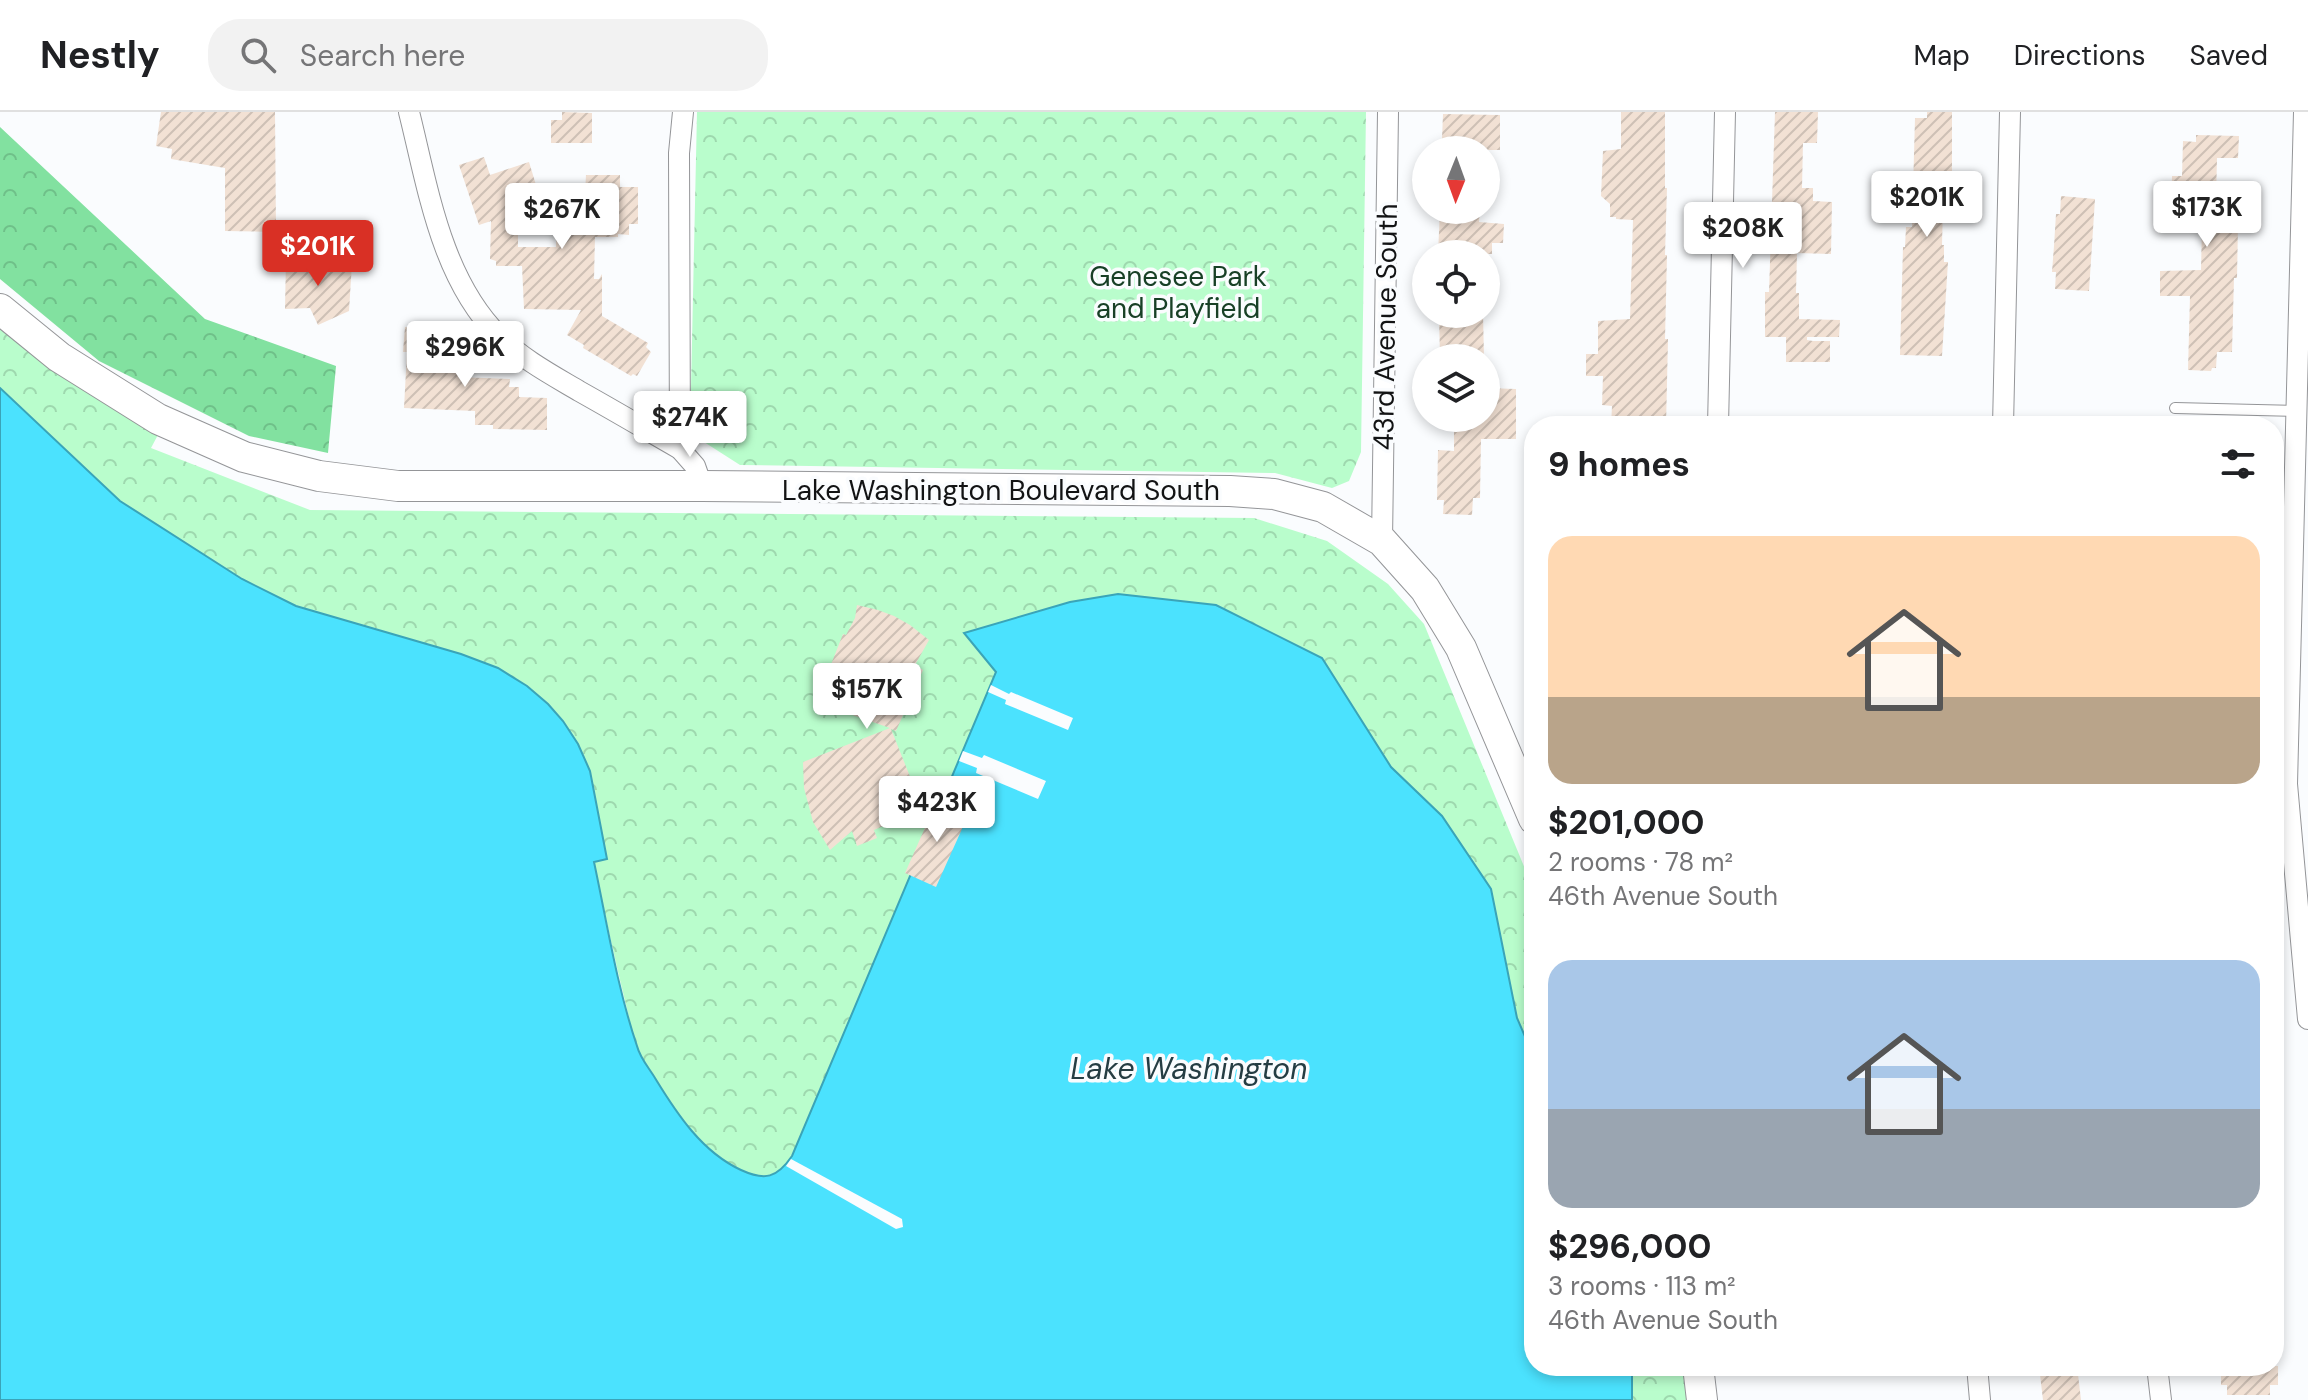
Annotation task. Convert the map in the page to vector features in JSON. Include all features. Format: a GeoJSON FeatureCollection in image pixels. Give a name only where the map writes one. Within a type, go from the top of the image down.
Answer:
{"type":"FeatureCollection","features":[{"type":"Feature","properties":{"kind":"main road","name":"Lake Washington Boulevard South"},"geometry":{"type":"LineString","coordinates":[[0,309],[59,357],[158,419],[244,457],[319,476],[398,486],[1201,491],[1274,494],[1323,507],[1382,541],[1425,589],[1461,648],[1524,795]]}},
{"type":"Feature","properties":{"kind":"main road"},"geometry":{"type":"LineString","coordinates":[[1699,1376],[1702,1400]]}},
{"type":"Feature","properties":{"kind":"street"},"geometry":{"type":"LineString","coordinates":[[409,112],[432,206],[451,264],[474,306],[499,336],[538,367],[680,449],[695,466],[702,486]]}},
{"type":"Feature","properties":{"kind":"street"},"geometry":{"type":"LineString","coordinates":[[680,449],[679,153],[683,112]]}},
{"type":"Feature","properties":{"kind":"street","name":"43rd Avenue South"},"geometry":{"type":"LineString","coordinates":[[1382,541],[1388,112]]}},
{"type":"Feature","properties":{"kind":"street"},"geometry":{"type":"LineString","coordinates":[[1718,416],[1725,112]]}},
{"type":"Feature","properties":{"kind":"street"},"geometry":{"type":"LineString","coordinates":[[2003,416],[2010,112]]}},
{"type":"Feature","properties":{"kind":"street"},"geometry":{"type":"LineString","coordinates":[[2284,685],[2304,112]]}},
{"type":"Feature","properties":{"kind":"street"},"geometry":{"type":"LineString","coordinates":[[2284,784],[2308,785]]}},
{"type":"Feature","properties":{"kind":"street"},"geometry":{"type":"LineString","coordinates":[[2284,818],[2308,1019]]}},
{"type":"Feature","properties":{"kind":"street"},"geometry":{"type":"LineString","coordinates":[[1978,1376],[1980,1400]]}},
{"type":"Feature","properties":{"kind":"street"},"geometry":{"type":"LineString","coordinates":[[2158,1376],[2161,1400]]}},
{"type":"Feature","properties":{"kind":"lane"},"geometry":{"type":"LineString","coordinates":[[2175,408],[2295,411]]}},
{"type":"Feature","properties":{"kind":"green space","name":"Genesee Park and Playfield"},"geometry":{"type":"Polygon","coordinates":[[[697,112],[1366,112],[1361,452],[1349,481],[1332,488],[1275,473],[740,465],[690,433],[697,112]]]}},
{"type":"Feature","properties":{"kind":"green space"},"geometry":{"type":"Polygon","coordinates":[[[0,127],[205,319],[336,366],[328,453],[249,436],[99,361],[0,279],[0,127]]]}},
{"type":"Feature","properties":{"kind":"green space"},"geometry":{"type":"Polygon","coordinates":[[[0,321],[160,431],[151,448],[310,510],[1254,518],[1327,541],[1388,584],[1424,624],[1524,866],[1524,1034],[1442,816],[1391,767],[1322,659],[1118,594],[1070,602],[965,633],[997,671],[792,1156],[781,1169],[770,1175],[757,1176],[741,1170],[710,1149],[681,1119],[657,1085],[637,1047],[594,862],[607,858],[590,771],[563,720],[548,704],[498,668],[461,654],[296,606],[242,579],[120,501],[0,388],[0,321]]]}},
{"type":"Feature","properties":{"kind":"green space"},"geometry":{"type":"Polygon","coordinates":[[[1632,1376],[1699,1376],[1702,1400],[1632,1400],[1632,1376]]]}},
{"type":"Feature","properties":{"kind":"water","name":"Lake Washington"},"geometry":{"type":"Polygon","coordinates":[[[0,388],[120,501],[242,579],[296,606],[461,654],[498,668],[548,704],[578,744],[590,771],[607,859],[594,862],[618,978],[640,1055],[672,1105],[702,1142],[727,1162],[757,1176],[776,1173],[792,1156],[996,672],[964,633],[1070,602],[1118,594],[1216,605],[1322,658],[1391,767],[1442,816],[1491,889],[1517,1018],[1524,1034],[1524,1376],[1632,1376],[1632,1400],[0,1400],[0,388]]]}},
{"type":"Feature","properties":{"kind":"pier"},"geometry":{"type":"Polygon","coordinates":[[[991,685],[1073,718],[1068,730],[1005,704],[1006,700],[988,692],[991,685]]]}},
{"type":"Feature","properties":{"kind":"pier"},"geometry":{"type":"Polygon","coordinates":[[[963,751],[982,758],[984,755],[1046,781],[1038,799],[976,773],[977,768],[959,761],[963,751]]]}},
{"type":"Feature","properties":{"kind":"pier"},"geometry":{"type":"Polygon","coordinates":[[[791,1159],[902,1219],[903,1227],[896,1229],[786,1166],[791,1159]]]}},
{"type":"Feature","properties":{"kind":"building"},"geometry":{"type":"Polygon","coordinates":[[[161,112],[275,112],[276,232],[225,231],[225,168],[171,159],[172,149],[156,146],[161,112]]]}},
{"type":"Feature","properties":{"kind":"building"},"geometry":{"type":"Polygon","coordinates":[[[562,112],[592,113],[592,143],[551,143],[551,120],[562,120],[562,112]]]}},
{"type":"Feature","properties":{"kind":"building"},"geometry":{"type":"Polygon","coordinates":[[[1621,112],[1665,112],[1666,416],[1612,416],[1612,406],[1602,405],[1603,376],[1586,376],[1586,354],[1598,354],[1598,321],[1630,319],[1633,220],[1610,217],[1610,204],[1601,196],[1603,151],[1621,149],[1621,112]]]}},
{"type":"Feature","properties":{"kind":"building"},"geometry":{"type":"Polygon","coordinates":[[[1775,112],[1818,112],[1817,143],[1803,143],[1802,188],[1813,188],[1813,201],[1832,202],[1831,254],[1797,253],[1796,293],[1799,293],[1799,319],[1840,320],[1839,337],[1807,337],[1807,340],[1830,341],[1830,362],[1786,362],[1786,337],[1765,337],[1775,112]]]}},
{"type":"Feature","properties":{"kind":"building"},"geometry":{"type":"Polygon","coordinates":[[[1927,112],[1952,112],[1952,202],[1950,206],[1943,206],[1942,245],[1944,262],[1948,262],[1942,356],[1900,355],[1903,247],[1906,227],[1912,227],[1915,118],[1927,118],[1927,112]]]}},
{"type":"Feature","properties":{"kind":"building"},"geometry":{"type":"Polygon","coordinates":[[[1443,114],[1500,115],[1500,136],[1442,136],[1443,114]]]}},
{"type":"Feature","properties":{"kind":"building"},"geometry":{"type":"Polygon","coordinates":[[[2196,135],[2239,136],[2238,158],[2217,158],[2216,200],[2241,201],[2241,225],[2238,225],[2237,278],[2234,278],[2232,352],[2217,352],[2216,368],[2211,371],[2188,370],[2190,296],[2160,296],[2160,271],[2201,270],[2202,226],[2171,225],[2172,176],[2182,176],[2183,141],[2196,142],[2196,135]]]}},
{"type":"Feature","properties":{"kind":"building"},"geometry":{"type":"Polygon","coordinates":[[[484,157],[490,175],[529,162],[540,198],[512,207],[518,227],[518,247],[556,247],[557,192],[585,193],[586,175],[620,175],[620,187],[638,187],[638,224],[629,224],[629,235],[595,237],[594,279],[599,279],[602,274],[602,316],[648,343],[646,347],[651,352],[637,376],[631,376],[583,348],[584,345],[567,335],[581,310],[524,309],[522,266],[496,266],[496,261],[490,259],[491,221],[479,225],[459,165],[484,157]]]}},
{"type":"Feature","properties":{"kind":"building"},"geometry":{"type":"Polygon","coordinates":[[[2061,196],[2095,199],[2089,291],[2055,289],[2056,272],[2052,272],[2056,214],[2060,214],[2061,196]]]}},
{"type":"Feature","properties":{"kind":"building"},"geometry":{"type":"Polygon","coordinates":[[[1439,224],[1504,224],[1503,243],[1500,240],[1439,240],[1439,224]]]}},
{"type":"Feature","properties":{"kind":"building"},"geometry":{"type":"Polygon","coordinates":[[[286,258],[352,263],[349,311],[318,325],[310,308],[285,309],[286,258]]]}},
{"type":"Feature","properties":{"kind":"building"},"geometry":{"type":"Polygon","coordinates":[[[405,327],[440,329],[438,368],[458,370],[458,377],[510,379],[509,387],[519,387],[519,397],[547,398],[547,430],[493,429],[493,425],[475,425],[475,411],[404,408],[405,327]]]}},
{"type":"Feature","properties":{"kind":"building"},"geometry":{"type":"Polygon","coordinates":[[[1439,328],[1483,328],[1484,344],[1440,344],[1439,328]]]}},
{"type":"Feature","properties":{"kind":"building"},"geometry":{"type":"Polygon","coordinates":[[[1500,388],[1516,389],[1516,439],[1481,439],[1480,498],[1473,498],[1472,515],[1443,514],[1444,500],[1437,500],[1438,450],[1454,451],[1454,432],[1500,432],[1500,388]]]}},
{"type":"Feature","properties":{"kind":"building"},"geometry":{"type":"Polygon","coordinates":[[[857,605],[894,616],[929,640],[915,665],[923,670],[896,731],[891,729],[923,809],[874,830],[877,838],[857,846],[852,831],[830,850],[813,822],[804,788],[803,762],[890,728],[832,708],[821,690],[843,634],[846,635],[855,618],[857,605]]]}},
{"type":"Feature","properties":{"kind":"building"},"geometry":{"type":"Polygon","coordinates":[[[943,800],[970,811],[936,887],[905,873],[928,821],[931,828],[943,800]]]}},
{"type":"Feature","properties":{"kind":"building"},"geometry":{"type":"Polygon","coordinates":[[[2040,1376],[2078,1376],[2081,1400],[2043,1400],[2040,1376]]]}},
{"type":"Feature","properties":{"kind":"building"},"geometry":{"type":"Polygon","coordinates":[[[2221,1376],[2278,1376],[2278,1385],[2270,1385],[2270,1395],[2227,1395],[2227,1385],[2221,1385],[2221,1376]]]}}]}
